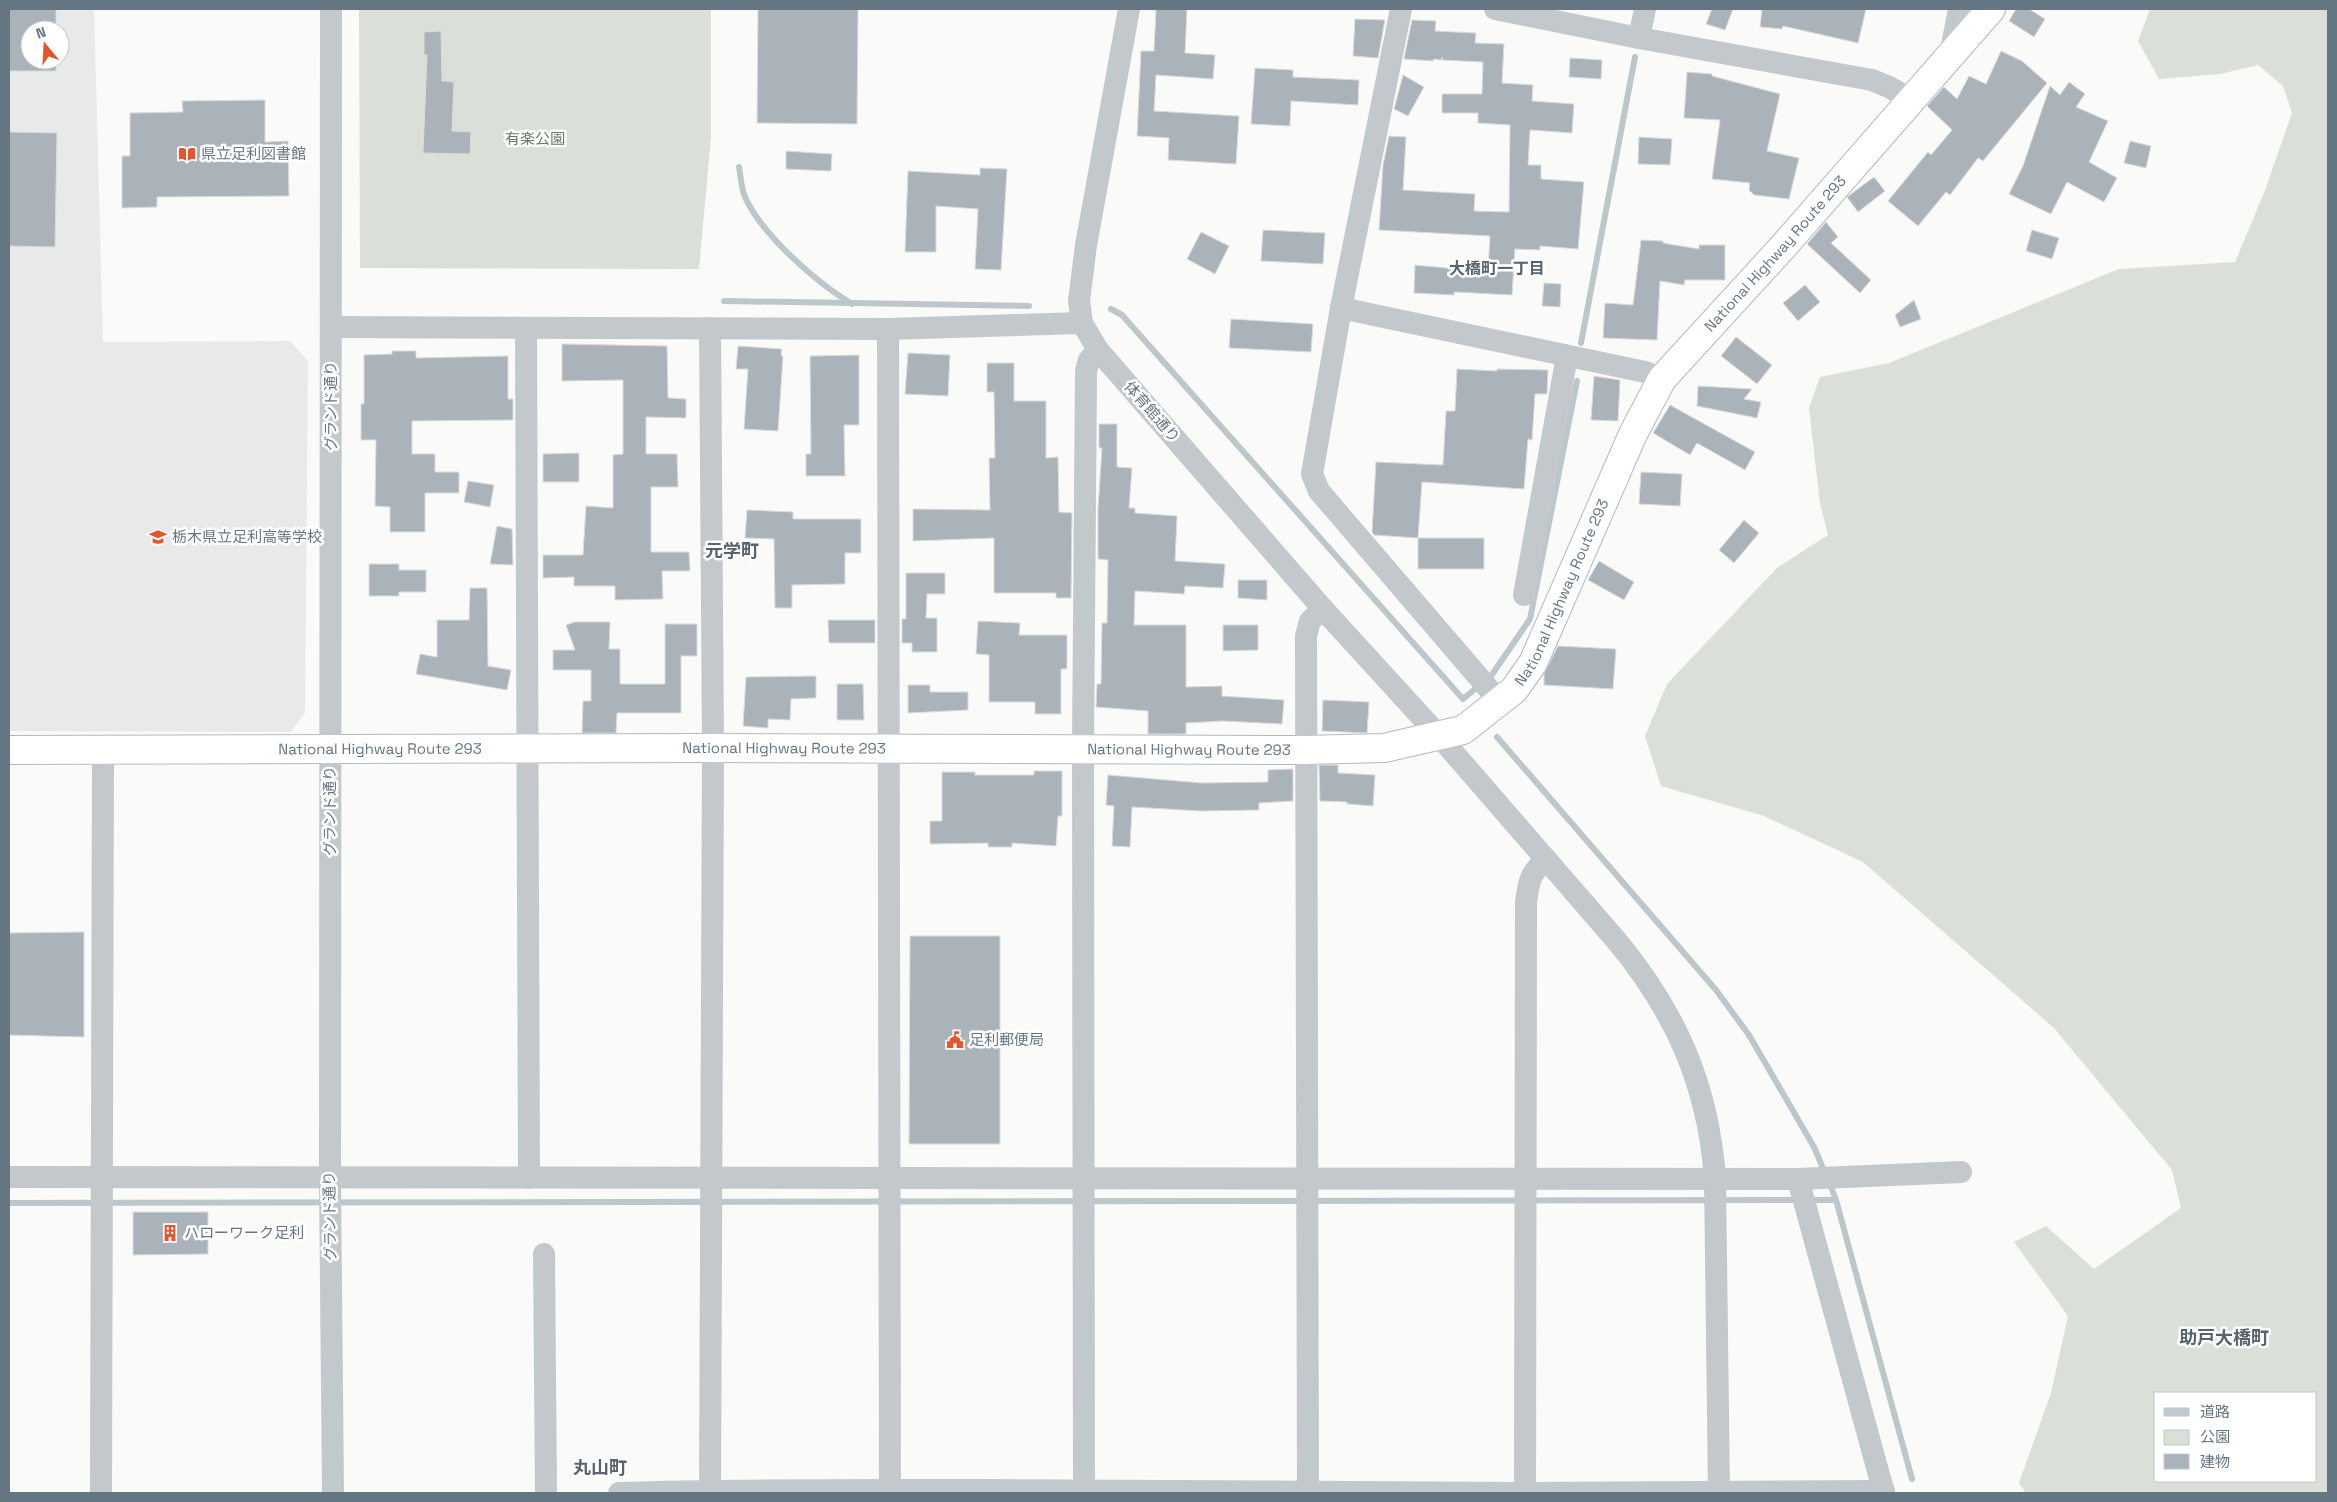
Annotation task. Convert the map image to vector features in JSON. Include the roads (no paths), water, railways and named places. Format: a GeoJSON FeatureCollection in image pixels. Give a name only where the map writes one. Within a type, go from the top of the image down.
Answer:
{"type":"FeatureCollection","features":[{"type":"Feature","properties":{"kind":"highway","name":"National Highway Route 293"},"geometry":{"type":"LineString","coordinates":[[9,750],[713,748],[1305,750],[1384,748],[1463,730],[1514,690],[1533,663],[1633,434],[1648,402],[1662,379],[1781,248],[1951,51],[1991,9]]}},
{"type":"Feature","properties":{"kind":"street","name":"グランド通り"},"geometry":{"type":"LineString","coordinates":[[331,9],[330,1179],[333,1493]]}},
{"type":"Feature","properties":{"kind":"street","name":"体育館通り"},"geometry":{"type":"LineString","coordinates":[[1129,9],[1086,245],[1079,301],[1082,323],[1098,350],[1323,609],[1439,736],[1640,969],[1670,1016],[1688,1056],[1701,1093],[1712,1147],[1715,1178],[1719,1492]]}},
{"type":"Feature","properties":{"kind":"street"},"geometry":{"type":"LineString","coordinates":[[1401,9],[1340,308],[1312,474],[1319,491],[1500,702]]}},
{"type":"Feature","properties":{"kind":"street"},"geometry":{"type":"LineString","coordinates":[[1495,9],[1639,38],[1872,80],[1891,88],[1909,99]]}},
{"type":"Feature","properties":{"kind":"street"},"geometry":{"type":"LineString","coordinates":[[1639,38],[1645,9]]}},
{"type":"Feature","properties":{"kind":"street"},"geometry":{"type":"LineString","coordinates":[[1951,51],[1959,9]]}},
{"type":"Feature","properties":{"kind":"street"},"geometry":{"type":"LineString","coordinates":[[1340,308],[1645,372],[1662,379]]}},
{"type":"Feature","properties":{"kind":"street"},"geometry":{"type":"LineString","coordinates":[[331,327],[888,329],[1082,323]]}},
{"type":"Feature","properties":{"kind":"street"},"geometry":{"type":"LineString","coordinates":[[526,328],[529,1178]]}},
{"type":"Feature","properties":{"kind":"street"},"geometry":{"type":"LineString","coordinates":[[710,328],[713,748],[710,1491]]}},
{"type":"Feature","properties":{"kind":"street"},"geometry":{"type":"LineString","coordinates":[[888,329],[890,1491]]}},
{"type":"Feature","properties":{"kind":"street"},"geometry":{"type":"LineString","coordinates":[[1084,1491],[1083,749],[1086,371],[1089,360],[1098,350]]}},
{"type":"Feature","properties":{"kind":"street"},"geometry":{"type":"LineString","coordinates":[[1524,595],[1567,356]]}},
{"type":"Feature","properties":{"kind":"street"},"geometry":{"type":"LineString","coordinates":[[1308,1492],[1306,636],[1310,621],[1323,609]]}},
{"type":"Feature","properties":{"kind":"street"},"geometry":{"type":"LineString","coordinates":[[101,1493],[103,749]]}},
{"type":"Feature","properties":{"kind":"street"},"geometry":{"type":"LineString","coordinates":[[1524,1493],[1526,902],[1529,881],[1535,870],[1546,859]]}},
{"type":"Feature","properties":{"kind":"street"},"geometry":{"type":"LineString","coordinates":[[9,1177],[889,1180],[1084,1178],[1306,1180],[1804,1179],[1961,1172]]}},
{"type":"Feature","properties":{"kind":"street"},"geometry":{"type":"LineString","coordinates":[[1530,1493],[1884,1492],[1804,1179]]}},
{"type":"Feature","properties":{"kind":"street"},"geometry":{"type":"LineString","coordinates":[[544,1254],[546,1493]]}},
{"type":"Feature","properties":{"kind":"street"},"geometry":{"type":"LineString","coordinates":[[619,1493],[710,1491],[1518,1493]]}},
{"type":"Feature","properties":{"kind":"waterway"},"geometry":{"type":"LineString","coordinates":[[1581,343],[1635,57]]}},
{"type":"Feature","properties":{"kind":"waterway"},"geometry":{"type":"LineString","coordinates":[[739,167],[745,197],[764,227],[807,271],[852,304]]}},
{"type":"Feature","properties":{"kind":"waterway"},"geometry":{"type":"LineString","coordinates":[[724,301],[1029,306]]}},
{"type":"Feature","properties":{"kind":"waterway"},"geometry":{"type":"LineString","coordinates":[[1111,309],[1122,315],[1463,699],[1491,676],[1530,619],[1577,381]]}},
{"type":"Feature","properties":{"kind":"waterway"},"geometry":{"type":"LineString","coordinates":[[1497,737],[1716,990],[1749,1035],[1814,1147],[1825,1173]]}},
{"type":"Feature","properties":{"kind":"waterway"},"geometry":{"type":"LineString","coordinates":[[1829,1182],[1836,1200],[1912,1479]]}},
{"type":"Feature","properties":{"kind":"waterway"},"geometry":{"type":"LineString","coordinates":[[9,1203],[1836,1200]]}},
{"type":"Feature","properties":{"kind":"place","name":"県立足利図書館"},"geometry":{"type":"Point","coordinates":[187,154]}},
{"type":"Feature","properties":{"kind":"place","name":"栃木県立足利高等学校"},"geometry":{"type":"Point","coordinates":[158,537]}},
{"type":"Feature","properties":{"kind":"place","name":"足利郵便局"},"geometry":{"type":"Point","coordinates":[955,1040]}},
{"type":"Feature","properties":{"kind":"place","name":"ハローワーク足利"},"geometry":{"type":"Point","coordinates":[170,1233]}},
{"type":"Feature","properties":{"kind":"district","name":"大橋町一丁目"},"geometry":{"type":"Point","coordinates":[1497,268]}},
{"type":"Feature","properties":{"kind":"district","name":"元学町"},"geometry":{"type":"Point","coordinates":[732,551]}},
{"type":"Feature","properties":{"kind":"district","name":"助戸大橋町"},"geometry":{"type":"Point","coordinates":[2224,1338]}},
{"type":"Feature","properties":{"kind":"district","name":"丸山町"},"geometry":{"type":"Point","coordinates":[600,1468]}},
{"type":"Feature","properties":{"kind":"park label","name":"有楽公園"},"geometry":{"type":"Point","coordinates":[535,139]}}]}
